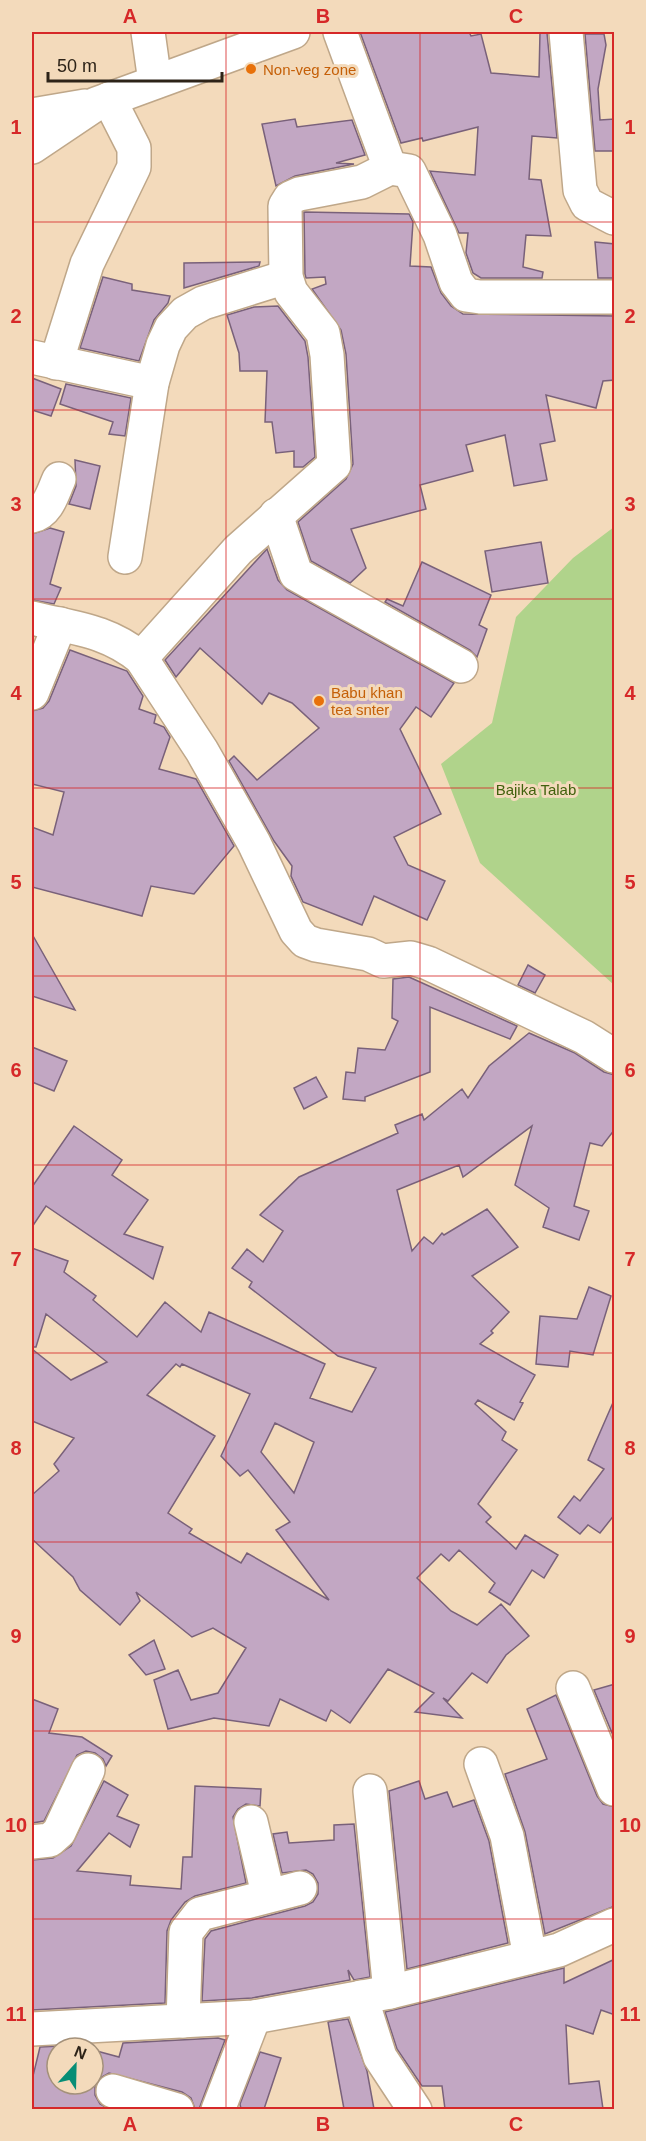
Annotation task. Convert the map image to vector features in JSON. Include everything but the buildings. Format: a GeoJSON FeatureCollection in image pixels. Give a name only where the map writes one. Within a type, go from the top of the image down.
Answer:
{"type":"FeatureCollection","features":[{"type":"Feature","properties":{"kind":"street"},"geometry":{"type":"LineString","coordinates":[[148,32],[155,82]]}},
{"type":"Feature","properties":{"kind":"street"},"geometry":{"type":"LineString","coordinates":[[32,115],[102,102],[293,32]]}},
{"type":"Feature","properties":{"kind":"street"},"geometry":{"type":"LineString","coordinates":[[340,32],[390,168]]}},
{"type":"Feature","properties":{"kind":"street"},"geometry":{"type":"LineString","coordinates":[[567,32],[580,190],[586,204],[615,218]]}},
{"type":"Feature","properties":{"kind":"street"},"geometry":{"type":"LineString","coordinates":[[32,147],[102,102]]}},
{"type":"Feature","properties":{"kind":"street"},"geometry":{"type":"LineString","coordinates":[[102,102],[134,148],[134,166],[44,360],[152,383]]}},
{"type":"Feature","properties":{"kind":"street"},"geometry":{"type":"LineString","coordinates":[[141,658],[238,550],[267,527],[276,515],[334,465],[327,355],[323,333],[291,292],[286,277],[285,206],[290,198],[299,194],[362,182],[390,168],[409,171],[440,234],[456,282],[466,295],[480,297],[615,297]]}},
{"type":"Feature","properties":{"kind":"street"},"geometry":{"type":"LineString","coordinates":[[125,557],[152,383],[163,345],[171,328],[185,313],[202,303],[286,277]]}},
{"type":"Feature","properties":{"kind":"street"},"geometry":{"type":"LineString","coordinates":[[32,516],[41,513],[46,507],[59,479]]}},
{"type":"Feature","properties":{"kind":"street"},"geometry":{"type":"LineString","coordinates":[[276,515],[297,574],[461,666]]}},
{"type":"Feature","properties":{"kind":"street"},"geometry":{"type":"LineString","coordinates":[[32,693],[46,621],[94,631],[123,643],[141,658],[202,751],[254,843],[292,923],[305,941],[368,954],[383,961],[411,958],[428,963],[584,1037],[615,1056]]}},
{"type":"Feature","properties":{"kind":"street"},"geometry":{"type":"LineString","coordinates":[[573,1688],[608,1755],[615,1789]]}},
{"type":"Feature","properties":{"kind":"street"},"geometry":{"type":"LineString","coordinates":[[481,1764],[507,1836],[530,1957]]}},
{"type":"Feature","properties":{"kind":"street"},"geometry":{"type":"LineString","coordinates":[[32,1842],[50,1840],[59,1832],[88,1770]]}},
{"type":"Feature","properties":{"kind":"street"},"geometry":{"type":"LineString","coordinates":[[370,1791],[375,1995],[380,2057],[415,2109]]}},
{"type":"Feature","properties":{"kind":"street"},"geometry":{"type":"LineString","coordinates":[[251,1822],[268,1894]]}},
{"type":"Feature","properties":{"kind":"street"},"geometry":{"type":"LineString","coordinates":[[183,2021],[186,1932],[190,1923],[200,1914],[268,1894],[300,1888]]}},
{"type":"Feature","properties":{"kind":"street"},"geometry":{"type":"LineString","coordinates":[[32,2029],[255,2017],[375,1995],[558,1950],[615,1925]]}},
{"type":"Feature","properties":{"kind":"street"},"geometry":{"type":"LineString","coordinates":[[219,2109],[255,2017]]}},
{"type":"Feature","properties":{"kind":"street"},"geometry":{"type":"LineString","coordinates":[[113,2091],[177,2109]]}},
{"type":"Feature","properties":{"kind":"green space","name":"Bajika Talab"},"geometry":{"type":"Polygon","coordinates":[[[614,527],[614,985],[480,863],[441,764],[492,723],[516,617],[573,558],[614,527]]]}},
{"type":"Feature","properties":{"kind":"place","name":"Non-veg zone"},"geometry":{"type":"Point","coordinates":[251,69]}},
{"type":"Feature","properties":{"kind":"place","name":"Babu khan tea snter"},"geometry":{"type":"Point","coordinates":[319,701]}}]}
